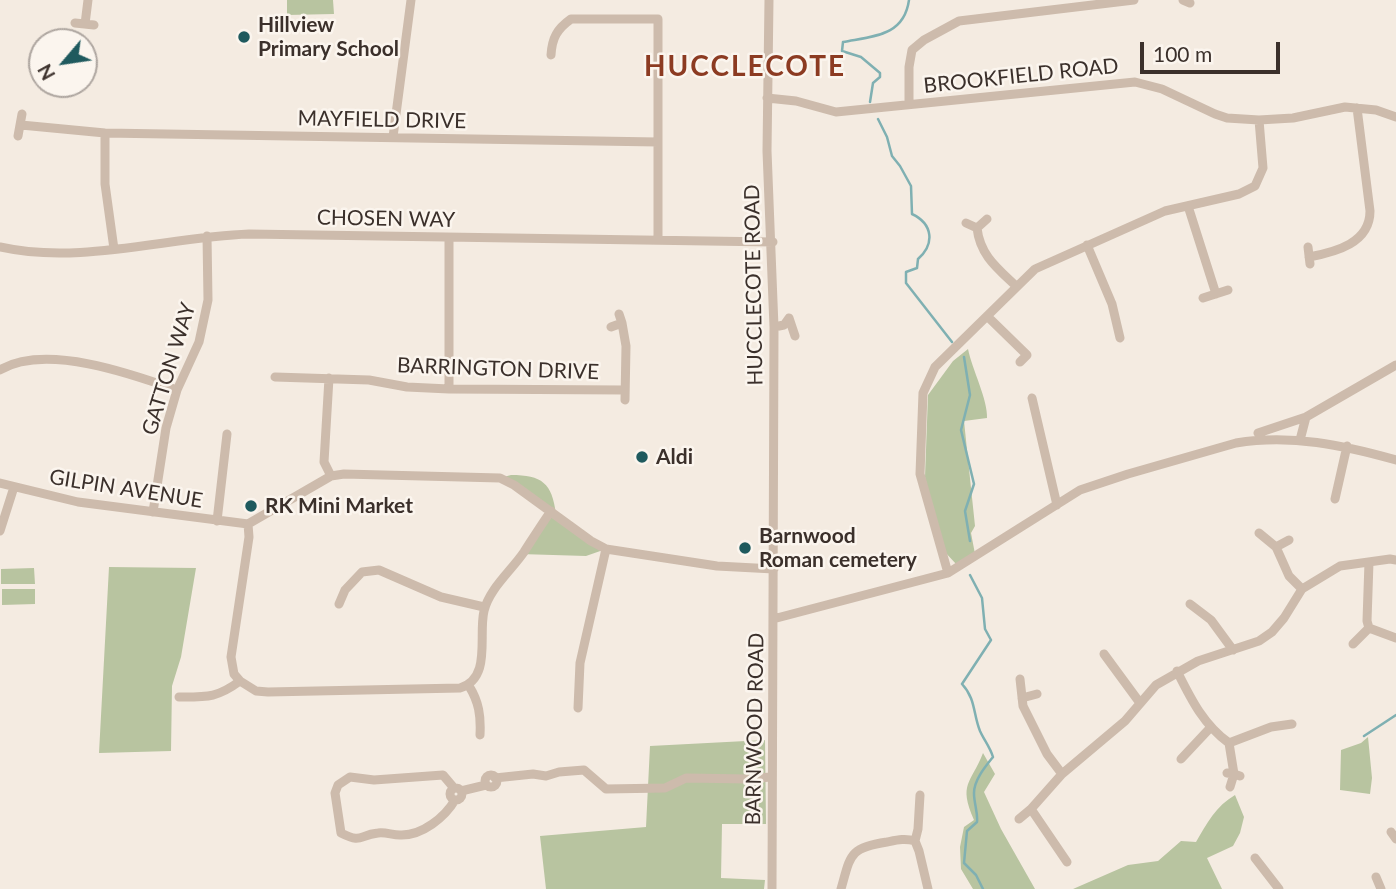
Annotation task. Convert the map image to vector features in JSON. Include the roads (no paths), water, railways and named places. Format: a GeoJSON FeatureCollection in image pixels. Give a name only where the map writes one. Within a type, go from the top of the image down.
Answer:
{"type":"FeatureCollection","features":[{"type":"Feature","properties":{"kind":"street"},"geometry":{"type":"LineString","coordinates":[[85,24],[88,0]]}},
{"type":"Feature","properties":{"kind":"street"},"geometry":{"type":"LineString","coordinates":[[393,137],[411,0]]}},
{"type":"Feature","properties":{"kind":"street","name":"HUCCLECOTE ROAD"},"geometry":{"type":"LineString","coordinates":[[769,0],[767,99],[774,327],[774,569]]}},
{"type":"Feature","properties":{"kind":"street"},"geometry":{"type":"LineString","coordinates":[[909,104],[912,50],[924,40],[959,21],[1134,0]]}},
{"type":"Feature","properties":{"kind":"street"},"geometry":{"type":"LineString","coordinates":[[551,55],[548,41],[562,25],[576,18],[658,19],[658,239]]}},
{"type":"Feature","properties":{"kind":"street","name":"BROOKFIELD ROAD"},"geometry":{"type":"LineString","coordinates":[[767,99],[796,101],[836,112],[1135,82],[1162,89],[1227,118],[1293,118],[1335,108],[1376,110],[1396,117]]}},
{"type":"Feature","properties":{"kind":"street"},"geometry":{"type":"LineString","coordinates":[[1309,256],[1331,252],[1352,243],[1363,235],[1370,219],[1357,108]]}},
{"type":"Feature","properties":{"kind":"street"},"geometry":{"type":"LineString","coordinates":[[18,136],[22,114]]}},
{"type":"Feature","properties":{"kind":"street"},"geometry":{"type":"LineString","coordinates":[[948,573],[920,474],[923,393],[935,367],[1035,269],[1157,214],[1240,194],[1255,186],[1264,168],[1259,120]]}},
{"type":"Feature","properties":{"kind":"street","name":"MAYFIELD DRIVE"},"geometry":{"type":"LineString","coordinates":[[21,125],[106,134],[658,142]]}},
{"type":"Feature","properties":{"kind":"street"},"geometry":{"type":"LineString","coordinates":[[106,134],[105,184],[114,249]]}},
{"type":"Feature","properties":{"kind":"street"},"geometry":{"type":"LineString","coordinates":[[1188,206],[1216,294]]}},
{"type":"Feature","properties":{"kind":"street"},"geometry":{"type":"LineString","coordinates":[[977,228],[987,219]]}},
{"type":"Feature","properties":{"kind":"street"},"geometry":{"type":"LineString","coordinates":[[966,223],[977,228]]}},
{"type":"Feature","properties":{"kind":"street"},"geometry":{"type":"LineString","coordinates":[[977,228],[982,250],[988,260],[1016,286]]}},
{"type":"Feature","properties":{"kind":"street","name":"CHOSEN WAY"},"geometry":{"type":"LineString","coordinates":[[0,247],[26,253],[114,249],[207,236],[249,234],[772,242]]}},
{"type":"Feature","properties":{"kind":"street","name":"GATTON WAY"},"geometry":{"type":"LineString","coordinates":[[153,512],[166,428],[177,390],[199,342],[208,300],[207,236]]}},
{"type":"Feature","properties":{"kind":"street"},"geometry":{"type":"LineString","coordinates":[[449,237],[449,389]]}},
{"type":"Feature","properties":{"kind":"street"},"geometry":{"type":"LineString","coordinates":[[1087,245],[1112,304],[1120,338]]}},
{"type":"Feature","properties":{"kind":"street"},"geometry":{"type":"LineString","coordinates":[[1203,298],[1228,290]]}},
{"type":"Feature","properties":{"kind":"street"},"geometry":{"type":"LineString","coordinates":[[987,316],[1027,355]]}},
{"type":"Feature","properties":{"kind":"street"},"geometry":{"type":"LineString","coordinates":[[774,327],[784,326],[789,318],[795,336]]}},
{"type":"Feature","properties":{"kind":"street","name":"BARRINGTON DRIVE"},"geometry":{"type":"LineString","coordinates":[[275,377],[369,380],[407,387],[625,395],[626,346],[620,319],[611,327]]}},
{"type":"Feature","properties":{"kind":"street"},"geometry":{"type":"LineString","coordinates":[[0,370],[24,360],[60,361],[137,376],[177,390]]}},
{"type":"Feature","properties":{"kind":"street"},"geometry":{"type":"LineString","coordinates":[[1258,433],[1306,417],[1396,365]]}},
{"type":"Feature","properties":{"kind":"street"},"geometry":{"type":"LineString","coordinates":[[329,378],[324,462],[331,476]]}},
{"type":"Feature","properties":{"kind":"street"},"geometry":{"type":"LineString","coordinates":[[1031,398],[1057,505]]}},
{"type":"Feature","properties":{"kind":"street"},"geometry":{"type":"LineString","coordinates":[[1300,440],[1302,422],[1306,417]]}},
{"type":"Feature","properties":{"kind":"street"},"geometry":{"type":"LineString","coordinates":[[217,521],[227,434]]}},
{"type":"Feature","properties":{"kind":"street"},"geometry":{"type":"LineString","coordinates":[[773,619],[948,573],[1080,490],[1184,457],[1253,440],[1300,440],[1347,446],[1396,460]]}},
{"type":"Feature","properties":{"kind":"street"},"geometry":{"type":"LineString","coordinates":[[1335,499],[1347,446]]}},
{"type":"Feature","properties":{"kind":"street"},"geometry":{"type":"LineString","coordinates":[[551,511],[484,607],[482,657],[479,671],[469,685],[460,688],[268,692],[256,691],[234,674],[231,657],[249,537],[248,524],[331,476],[344,474],[500,478],[514,485],[606,549],[717,566],[774,569]]}},
{"type":"Feature","properties":{"kind":"street","name":"GILPIN AVENUE"},"geometry":{"type":"LineString","coordinates":[[0,483],[78,502],[248,524]]}},
{"type":"Feature","properties":{"kind":"street"},"geometry":{"type":"LineString","coordinates":[[0,531],[14,487]]}},
{"type":"Feature","properties":{"kind":"street"},"geometry":{"type":"LineString","coordinates":[[1259,533],[1276,547],[1289,576],[1302,589]]}},
{"type":"Feature","properties":{"kind":"street"},"geometry":{"type":"LineString","coordinates":[[1276,547],[1289,540]]}},
{"type":"Feature","properties":{"kind":"street"},"geometry":{"type":"LineString","coordinates":[[578,708],[580,663],[606,549]]}},
{"type":"Feature","properties":{"kind":"street"},"geometry":{"type":"LineString","coordinates":[[1019,819],[1062,774],[1125,720],[1156,685],[1198,661],[1259,641],[1272,632],[1302,589],[1340,566],[1396,560]]}},
{"type":"Feature","properties":{"kind":"street"},"geometry":{"type":"LineString","coordinates":[[1369,562],[1369,628]]}},
{"type":"Feature","properties":{"kind":"street","name":"BARNWOOD ROAD"},"geometry":{"type":"LineString","coordinates":[[772,889],[770,777],[774,569]]}},
{"type":"Feature","properties":{"kind":"street"},"geometry":{"type":"LineString","coordinates":[[339,604],[345,590],[362,572],[379,570],[441,597],[484,607]]}},
{"type":"Feature","properties":{"kind":"street"},"geometry":{"type":"LineString","coordinates":[[1191,604],[1211,620],[1233,650]]}},
{"type":"Feature","properties":{"kind":"street"},"geometry":{"type":"LineString","coordinates":[[1369,628],[1396,638]]}},
{"type":"Feature","properties":{"kind":"street"},"geometry":{"type":"LineString","coordinates":[[1353,644],[1369,628]]}},
{"type":"Feature","properties":{"kind":"street"},"geometry":{"type":"LineString","coordinates":[[1109,657],[1140,703]]}},
{"type":"Feature","properties":{"kind":"street"},"geometry":{"type":"LineString","coordinates":[[1177,671],[1197,711],[1229,743],[1233,775],[1230,787]]}},
{"type":"Feature","properties":{"kind":"street"},"geometry":{"type":"LineString","coordinates":[[1020,678],[1023,706],[1047,754],[1062,774]]}},
{"type":"Feature","properties":{"kind":"street"},"geometry":{"type":"LineString","coordinates":[[179,697],[213,697],[224,693],[240,681]]}},
{"type":"Feature","properties":{"kind":"street"},"geometry":{"type":"LineString","coordinates":[[469,685],[481,712],[480,735]]}},
{"type":"Feature","properties":{"kind":"street"},"geometry":{"type":"LineString","coordinates":[[1022,698],[1037,694]]}},
{"type":"Feature","properties":{"kind":"street"},"geometry":{"type":"LineString","coordinates":[[1229,743],[1271,727],[1292,724]]}},
{"type":"Feature","properties":{"kind":"street"},"geometry":{"type":"LineString","coordinates":[[1181,760],[1211,727]]}},
{"type":"Feature","properties":{"kind":"street"},"geometry":{"type":"LineString","coordinates":[[458,790],[443,775],[374,780],[350,778],[338,785],[335,793],[341,833],[361,840],[373,834],[391,832],[400,835],[423,830],[450,809],[455,800],[450,795],[458,790],[486,786],[487,776],[546,776],[559,772],[584,771],[606,789],[666,788],[686,778],[770,777]]}},
{"type":"Feature","properties":{"kind":"street"},"geometry":{"type":"LineString","coordinates":[[920,795],[915,841],[928,889]]}},
{"type":"Feature","properties":{"kind":"street"},"geometry":{"type":"LineString","coordinates":[[1031,809],[1067,862]]}},
{"type":"Feature","properties":{"kind":"street"},"geometry":{"type":"LineString","coordinates":[[841,889],[850,858],[863,846],[906,838],[915,841]]}},
{"type":"Feature","properties":{"kind":"street"},"geometry":{"type":"LineString","coordinates":[[1255,858],[1279,889]]}},
{"type":"Feature","properties":{"kind":"waterway"},"geometry":{"type":"LineString","coordinates":[[870,102],[873,83],[880,77],[880,73],[861,57],[842,51],[843,42],[876,36],[894,28],[906,12],[909,0]]}},
{"type":"Feature","properties":{"kind":"waterway"},"geometry":{"type":"LineString","coordinates":[[878,119],[892,156],[911,186],[912,214],[928,229],[927,247],[918,259],[917,268],[906,272],[906,283],[952,342]]}},
{"type":"Feature","properties":{"kind":"waterway"},"geometry":{"type":"LineString","coordinates":[[964,357],[970,395],[961,430],[974,484],[965,511],[970,541]]}},
{"type":"Feature","properties":{"kind":"waterway"},"geometry":{"type":"LineString","coordinates":[[970,575],[982,598],[985,629],[991,640],[962,684],[970,695],[980,731],[993,757],[974,788],[977,822],[967,831],[964,863],[976,875],[983,889]]}},
{"type":"Feature","properties":{"kind":"waterway"},"geometry":{"type":"LineString","coordinates":[[1364,736],[1396,715]]}},
{"type":"Feature","properties":{"kind":"place","name":"Hillview Primary School"},"geometry":{"type":"Point","coordinates":[244,37]}},
{"type":"Feature","properties":{"kind":"place","name":"Aldi"},"geometry":{"type":"Point","coordinates":[642,457]}},
{"type":"Feature","properties":{"kind":"place","name":"RK Mini Market"},"geometry":{"type":"Point","coordinates":[251,506]}},
{"type":"Feature","properties":{"kind":"place","name":"Barnwood Roman cemetery"},"geometry":{"type":"Point","coordinates":[745,548]}},
{"type":"Feature","properties":{"kind":"district","name":"HUCCLECOTE"},"geometry":{"type":"Point","coordinates":[745,67]}}]}
